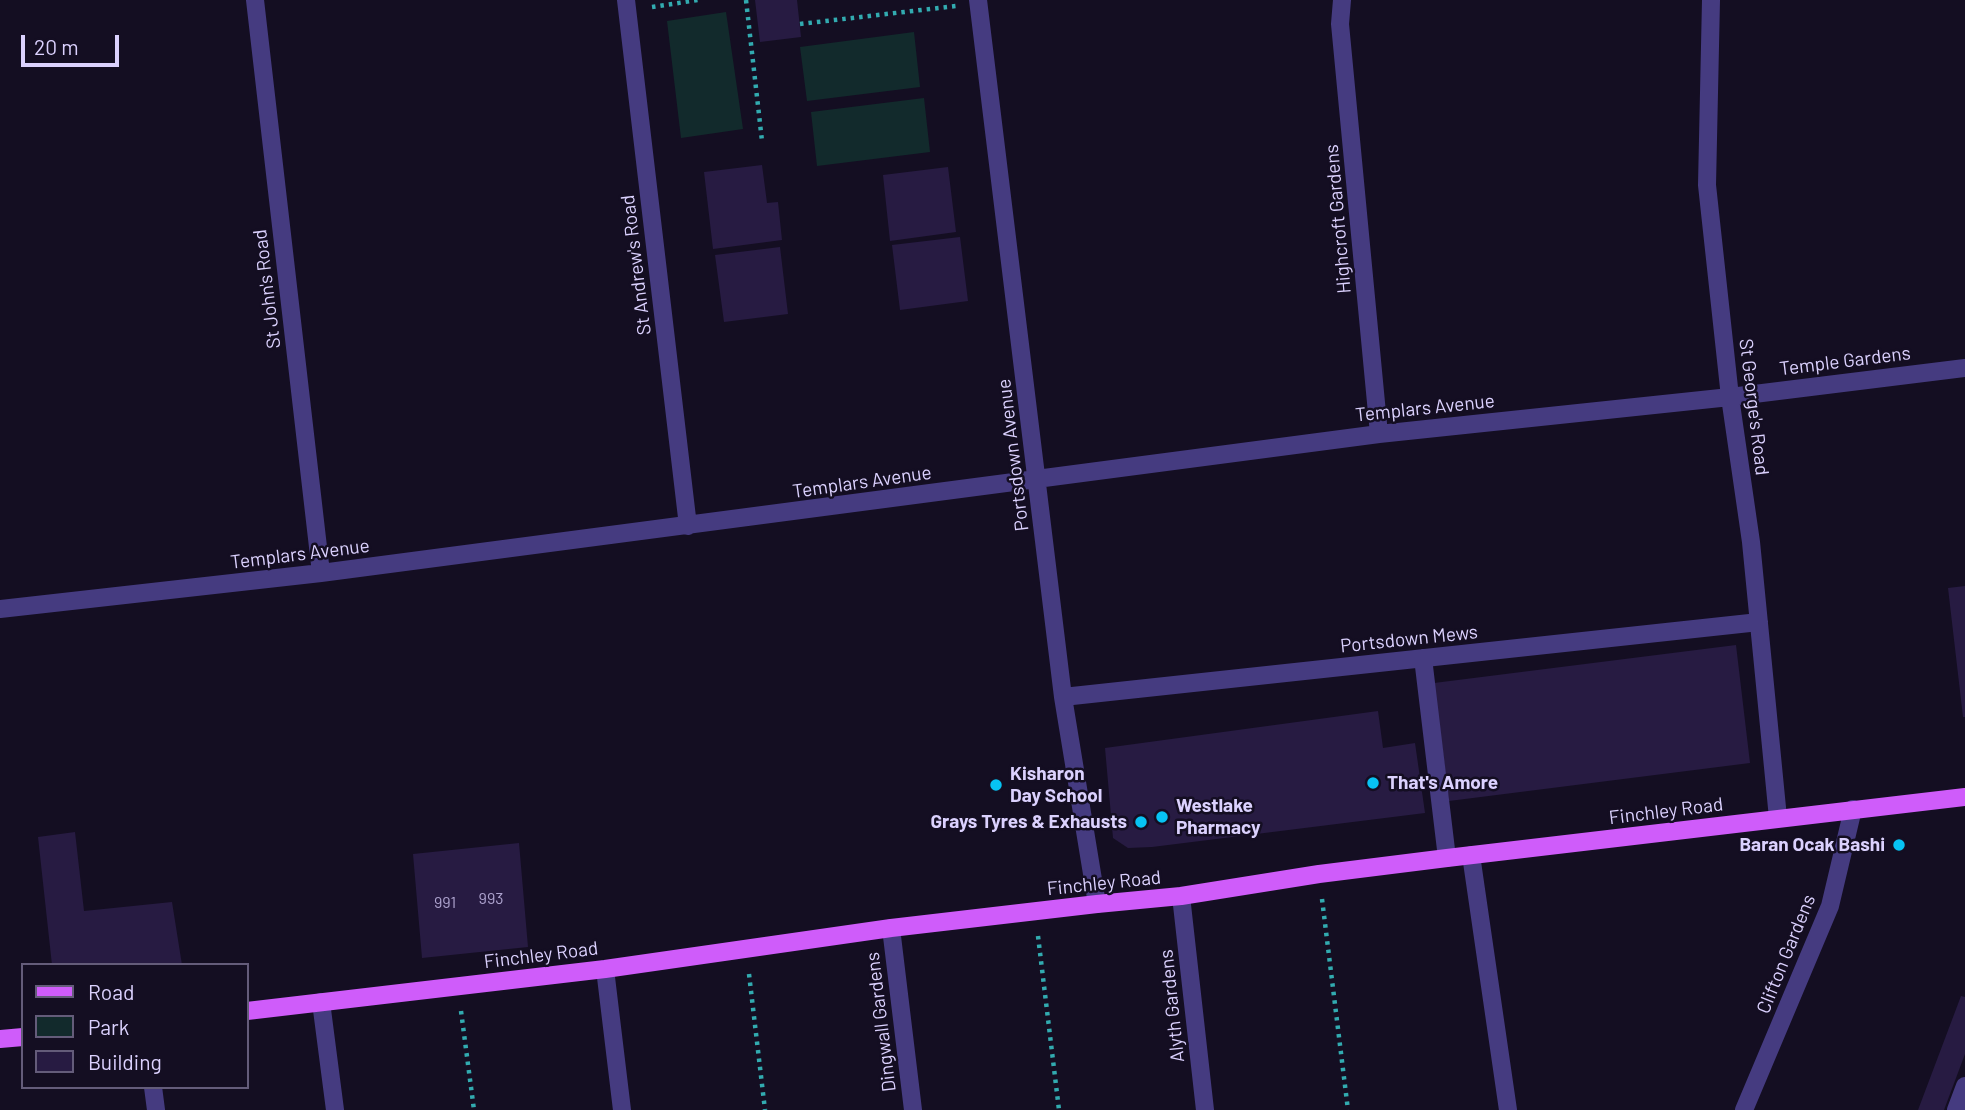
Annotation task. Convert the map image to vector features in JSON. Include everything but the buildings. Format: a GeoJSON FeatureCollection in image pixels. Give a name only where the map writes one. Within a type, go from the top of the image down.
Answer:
{"type":"FeatureCollection","features":[{"type":"Feature","properties":{"kind":"main road","name":"Finchley Road"},"geometry":{"type":"LineString","coordinates":[[248,1011],[605,969],[1035,911],[1181,896],[1319,874],[1471,855],[1965,797]]}},
{"type":"Feature","properties":{"kind":"main road"},"geometry":{"type":"LineString","coordinates":[[1,1036],[21,1037]]}},
{"type":"Feature","properties":{"kind":"street","name":"St John's Road"},"geometry":{"type":"LineString","coordinates":[[255,0],[321,573]]}},
{"type":"Feature","properties":{"kind":"street","name":"Portsdown Avenue"},"geometry":{"type":"LineString","coordinates":[[978,0],[1063,697],[1097,904]]}},
{"type":"Feature","properties":{"kind":"street","name":"Highcroft Gardens"},"geometry":{"type":"LineString","coordinates":[[1342,0],[1340,24],[1379,434]]}},
{"type":"Feature","properties":{"kind":"street","name":"St George's Road"},"geometry":{"type":"LineString","coordinates":[[1711,0],[1707,185],[1730,397],[1751,542],[1778,818]]}},
{"type":"Feature","properties":{"kind":"street","name":"St Andrew's Road"},"geometry":{"type":"LineString","coordinates":[[627,6],[688,526]]}},
{"type":"Feature","properties":{"kind":"street","name":"Temple Gardens"},"geometry":{"type":"LineString","coordinates":[[1730,397],[1965,368]]}},
{"type":"Feature","properties":{"kind":"street","name":"Templars Avenue"},"geometry":{"type":"LineString","coordinates":[[0,609],[321,573],[1379,434],[1730,397]]}},
{"type":"Feature","properties":{"kind":"street","name":"Portsdown Mews"},"geometry":{"type":"LineString","coordinates":[[1063,697],[1759,622]]}},
{"type":"Feature","properties":{"kind":"street"},"geometry":{"type":"LineString","coordinates":[[1423,658],[1447,858]]}},
{"type":"Feature","properties":{"kind":"street","name":"Clifton Gardens"},"geometry":{"type":"LineString","coordinates":[[1744,1110],[1830,906],[1853,809]]}},
{"type":"Feature","properties":{"kind":"street"},"geometry":{"type":"LineString","coordinates":[[1471,855],[1508,1110]]}},
{"type":"Feature","properties":{"kind":"street","name":"Alyth Gardens"},"geometry":{"type":"LineString","coordinates":[[1181,896],[1205,1110]]}},
{"type":"Feature","properties":{"kind":"street","name":"Dingwall Gardens"},"geometry":{"type":"LineString","coordinates":[[891,929],[913,1110]]}},
{"type":"Feature","properties":{"kind":"street"},"geometry":{"type":"LineString","coordinates":[[605,969],[622,1110]]}},
{"type":"Feature","properties":{"kind":"street"},"geometry":{"type":"LineString","coordinates":[[321,1002],[335,1110]]}},
{"type":"Feature","properties":{"kind":"street"},"geometry":{"type":"LineString","coordinates":[[1956,1110],[1965,1086]]}},
{"type":"Feature","properties":{"kind":"street"},"geometry":{"type":"LineString","coordinates":[[153,1089],[156,1110]]}},
{"type":"Feature","properties":{"kind":"path"},"geometry":{"type":"LineString","coordinates":[[627,6],[698,0]]}},
{"type":"Feature","properties":{"kind":"path"},"geometry":{"type":"LineString","coordinates":[[746,0],[762,141]]}},
{"type":"Feature","properties":{"kind":"path"},"geometry":{"type":"LineString","coordinates":[[800,24],[953,6]]}},
{"type":"Feature","properties":{"kind":"path"},"geometry":{"type":"LineString","coordinates":[[1319,874],[1348,1110]]}},
{"type":"Feature","properties":{"kind":"path"},"geometry":{"type":"LineString","coordinates":[[1035,911],[1059,1110]]}},
{"type":"Feature","properties":{"kind":"path"},"geometry":{"type":"LineString","coordinates":[[746,949],[765,1110]]}},
{"type":"Feature","properties":{"kind":"path"},"geometry":{"type":"LineString","coordinates":[[458,986],[474,1110]]}},
{"type":"Feature","properties":{"kind":"green space"},"geometry":{"type":"Polygon","coordinates":[[[726,12],[743,129],[681,138],[667,21],[726,12]]]}},
{"type":"Feature","properties":{"kind":"green space"},"geometry":{"type":"Polygon","coordinates":[[[914,32],[920,87],[807,101],[800,47],[914,32]]]}},
{"type":"Feature","properties":{"kind":"green space"},"geometry":{"type":"Polygon","coordinates":[[[924,98],[930,152],[817,166],[811,112],[924,98]]]}},
{"type":"Feature","properties":{"kind":"place","name":"That's Amore"},"geometry":{"type":"Point","coordinates":[1373,783]}},
{"type":"Feature","properties":{"kind":"place","name":"Kisharon Day School"},"geometry":{"type":"Point","coordinates":[996,785]}},
{"type":"Feature","properties":{"kind":"place","name":"Westlake Pharmacy"},"geometry":{"type":"Point","coordinates":[1162,817]}},
{"type":"Feature","properties":{"kind":"place","name":"Grays Tyres & Exhausts"},"geometry":{"type":"Point","coordinates":[1141,822]}},
{"type":"Feature","properties":{"kind":"place","name":"Baran Ocak Bashi"},"geometry":{"type":"Point","coordinates":[1899,845]}}]}
